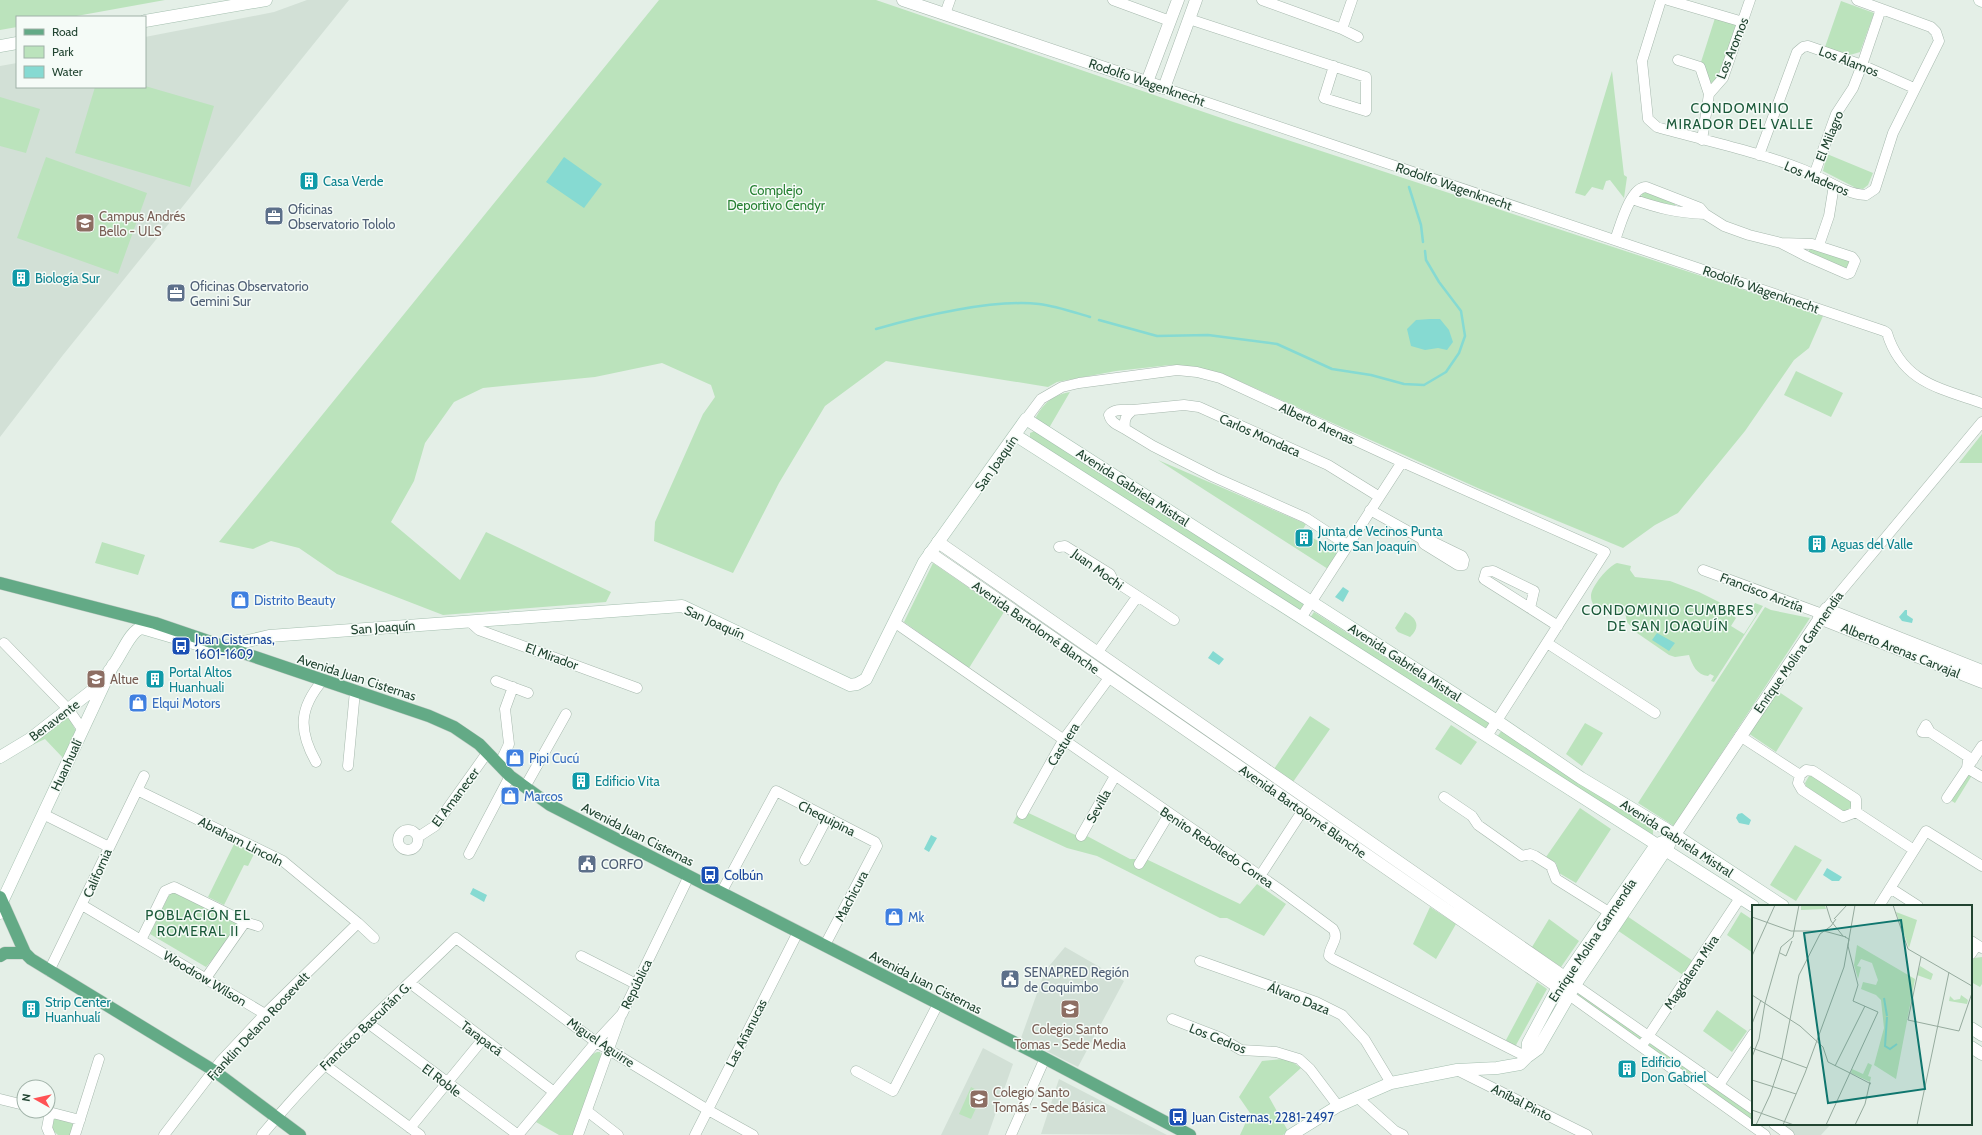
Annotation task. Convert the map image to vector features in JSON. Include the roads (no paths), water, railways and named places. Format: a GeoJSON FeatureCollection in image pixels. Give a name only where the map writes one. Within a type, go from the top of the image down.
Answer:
{"type":"FeatureCollection","features":[{"type":"Feature","properties":{"kind":"main road"},"geometry":{"type":"LineString","coordinates":[[146,21],[266,0]]}},
{"type":"Feature","properties":{"kind":"main road","name":"Rodolfo Wagenknecht"},"geometry":{"type":"LineString","coordinates":[[903,0],[1164,88]]}},
{"type":"Feature","properties":{"kind":"main road"},"geometry":{"type":"LineString","coordinates":[[1147,82],[1178,0]]}},
{"type":"Feature","properties":{"kind":"main road"},"geometry":{"type":"LineString","coordinates":[[1164,88],[1196,0]]}},
{"type":"Feature","properties":{"kind":"main road"},"geometry":{"type":"LineString","coordinates":[[0,46],[16,43]]}},
{"type":"Feature","properties":{"kind":"main road","name":"San Joaquín"},"geometry":{"type":"LineString","coordinates":[[223,647],[269,636],[682,606],[850,685],[857,684],[866,679],[930,553],[1026,419]]}},
{"type":"Feature","properties":{"kind":"main road","name":"Avenida Gabriela Mistral"},"geometry":{"type":"LineString","coordinates":[[1026,419],[1497,721],[1581,778],[1666,829],[1674,836],[1781,905]]}},
{"type":"Feature","properties":{"kind":"main road","name":"Avenida Gabriela Mistral"},"geometry":{"type":"LineString","coordinates":[[1015,436],[1752,905]]}},
{"type":"Feature","properties":{"kind":"main road","name":"Avenida Bartolomé Blanche"},"geometry":{"type":"LineString","coordinates":[[938,542],[1303,795],[1459,912]]}},
{"type":"Feature","properties":{"kind":"main road","name":"Avenida Bartolomé Blanche"},"geometry":{"type":"LineString","coordinates":[[930,553],[1109,678],[1303,810],[1459,912],[1572,990]]}},
{"type":"Feature","properties":{"kind":"main road","name":"Avenida Juan Cisternas"},"geometry":{"type":"LineString","coordinates":[[0,583],[135,618],[430,716],[454,728],[479,744],[510,776],[550,806],[1046,1058],[1190,1135]]}},
{"type":"Feature","properties":{"kind":"main road","name":"Alberto Arenas Carvajal"},"geometry":{"type":"LineString","coordinates":[[1822,614],[1982,671]]}},
{"type":"Feature","properties":{"kind":"main road","name":"Alberto Arenas Carvajal"},"geometry":{"type":"LineString","coordinates":[[1822,614],[1982,682]]}},
{"type":"Feature","properties":{"kind":"main road","name":"Enrique Molina Garmendia"},"geometry":{"type":"LineString","coordinates":[[1527,1057],[1528,1043],[1562,982],[1609,912],[1661,848],[1674,836],[1822,614]]}},
{"type":"Feature","properties":{"kind":"main road","name":"Huanhualí"},"geometry":{"type":"LineString","coordinates":[[1,904],[135,618]]}},
{"type":"Feature","properties":{"kind":"main road","name":"Avenida Juan Cisternas"},"geometry":{"type":"LineString","coordinates":[[107,676],[117,663],[131,634],[138,628],[145,628],[208,648],[223,647]]}},
{"type":"Feature","properties":{"kind":"main road","name":"Benavente"},"geometry":{"type":"LineString","coordinates":[[0,756],[30,739],[69,710],[107,676]]}},
{"type":"Feature","properties":{"kind":"main road","name":"Enrique Molina Garmendia"},"geometry":{"type":"LineString","coordinates":[[1290,1135],[1338,1106],[1391,1083],[1457,1070],[1516,1066],[1538,1049],[1572,990],[1620,919],[1661,848]]}},
{"type":"Feature","properties":{"kind":"main road"},"geometry":{"type":"LineString","coordinates":[[1,904],[25,953],[49,971],[214,1070],[300,1135]]}},
{"type":"Feature","properties":{"kind":"main road"},"geometry":{"type":"LineString","coordinates":[[0,956],[5,953],[25,953]]}},
{"type":"Feature","properties":{"kind":"main road"},"geometry":{"type":"LineString","coordinates":[[1972,1029],[1982,1035]]}},
{"type":"Feature","properties":{"kind":"main road"},"geometry":{"type":"LineString","coordinates":[[1972,1048],[1982,1054]]}},
{"type":"Feature","properties":{"kind":"street"},"geometry":{"type":"LineString","coordinates":[[945,14],[950,0]]}},
{"type":"Feature","properties":{"kind":"street"},"geometry":{"type":"LineString","coordinates":[[1113,0],[1170,21]]}},
{"type":"Feature","properties":{"kind":"street"},"geometry":{"type":"LineString","coordinates":[[1262,0],[1342,29],[1358,37]]}},
{"type":"Feature","properties":{"kind":"street"},"geometry":{"type":"LineString","coordinates":[[1342,29],[1352,0]]}},
{"type":"Feature","properties":{"kind":"street","name":"Los Maderos"},"geometry":{"type":"LineString","coordinates":[[1660,0],[1642,61],[1648,119],[1657,127],[1759,155],[1814,175],[1838,187],[1859,195],[1866,195],[1875,188],[1893,133],[1914,88],[1936,50],[1938,41],[1936,32],[1931,27],[1876,5],[1857,0]]}},
{"type":"Feature","properties":{"kind":"street"},"geometry":{"type":"LineString","coordinates":[[1668,0],[1743,22]]}},
{"type":"Feature","properties":{"kind":"street","name":"Los Aromos"},"geometry":{"type":"LineString","coordinates":[[1709,94],[1723,78],[1750,0]]}},
{"type":"Feature","properties":{"kind":"street","name":"El Milagro"},"geometry":{"type":"LineString","coordinates":[[1814,175],[1836,114],[1853,88],[1862,65],[1876,5]]}},
{"type":"Feature","properties":{"kind":"street"},"geometry":{"type":"LineString","coordinates":[[1189,19],[1334,66],[1366,77],[1366,111],[1324,98],[1334,66]]}},
{"type":"Feature","properties":{"kind":"street","name":"Los Álamos"},"geometry":{"type":"LineString","coordinates":[[1759,155],[1797,52],[1803,47],[1808,46],[1862,65],[1914,88]]}},
{"type":"Feature","properties":{"kind":"street","name":"Los Aromos"},"geometry":{"type":"LineString","coordinates":[[1678,60],[1700,67],[1709,94],[1702,140]]}},
{"type":"Feature","properties":{"kind":"street","name":"Rodolfo Wagenknecht"},"geometry":{"type":"LineString","coordinates":[[1164,88],[1884,331],[1887,334],[1896,356],[1905,368],[1919,380],[1982,403]]}},
{"type":"Feature","properties":{"kind":"street"},"geometry":{"type":"LineString","coordinates":[[1615,240],[1627,204],[1643,186],[1700,208],[1705,214],[1736,231],[1781,242],[1816,245],[1852,257],[1855,260],[1852,271],[1846,274],[1808,257],[1781,242]]}},
{"type":"Feature","properties":{"kind":"street"},"geometry":{"type":"LineString","coordinates":[[1808,257],[1807,250],[1816,245],[1829,216],[1838,187]]}},
{"type":"Feature","properties":{"kind":"street"},"geometry":{"type":"LineString","coordinates":[[1632,199],[1657,208],[1675,212],[1705,214]]}},
{"type":"Feature","properties":{"kind":"street"},"geometry":{"type":"LineString","coordinates":[[1675,212],[1679,199]]}},
{"type":"Feature","properties":{"kind":"street","name":"Alberto Arenas"},"geometry":{"type":"LineString","coordinates":[[1026,419],[1041,399],[1062,387],[1086,382],[1177,370],[1197,372],[1220,378],[1402,462],[1605,552],[1558,626]]}},
{"type":"Feature","properties":{"kind":"street","name":"Carlos Mondaca"},"geometry":{"type":"LineString","coordinates":[[1348,545],[1306,518],[1214,477],[1153,446],[1114,423],[1110,419],[1109,415],[1111,412],[1117,410],[1184,405],[1199,407],[1328,465],[1378,496]]}},
{"type":"Feature","properties":{"kind":"street"},"geometry":{"type":"LineString","coordinates":[[1125,429],[1124,422],[1126,415],[1133,410]]}},
{"type":"Feature","properties":{"kind":"street","name":"Enrique Molina Garmendia"},"geometry":{"type":"LineString","coordinates":[[1822,614],[1982,422]]}},
{"type":"Feature","properties":{"kind":"street"},"geometry":{"type":"LineString","coordinates":[[1301,618],[1312,603],[1378,496],[1402,462]]}},
{"type":"Feature","properties":{"kind":"street"},"geometry":{"type":"LineString","coordinates":[[1370,510],[1422,539]]}},
{"type":"Feature","properties":{"kind":"street","name":"Juan Mochi"},"geometry":{"type":"LineString","coordinates":[[1059,547],[1064,546],[1110,574],[1113,580],[1174,620]]}},
{"type":"Feature","properties":{"kind":"street","name":"Francisco Ariztía"},"geometry":{"type":"LineString","coordinates":[[1703,570],[1822,614]]}},
{"type":"Feature","properties":{"kind":"street"},"geometry":{"type":"LineString","coordinates":[[1487,736],[1558,626],[1484,579],[1486,572],[1493,571],[1534,591],[1530,608]]}},
{"type":"Feature","properties":{"kind":"street","name":"Juan Mochi"},"geometry":{"type":"LineString","coordinates":[[1097,653],[1137,597]]}},
{"type":"Feature","properties":{"kind":"street","name":"El Mirador"},"geometry":{"type":"LineString","coordinates":[[469,621],[479,630],[637,688]]}},
{"type":"Feature","properties":{"kind":"street","name":"Benito Rebolledo Correa"},"geometry":{"type":"LineString","coordinates":[[894,622],[1260,876],[1333,929],[1336,933],[1336,938],[1329,951],[1329,956],[1333,959],[1527,1057]]}},
{"type":"Feature","properties":{"kind":"street"},"geometry":{"type":"LineString","coordinates":[[1547,642],[1655,713]]}},
{"type":"Feature","properties":{"kind":"street"},"geometry":{"type":"LineString","coordinates":[[4,643],[69,710],[82,730]]}},
{"type":"Feature","properties":{"kind":"street","name":"Castuera"},"geometry":{"type":"LineString","coordinates":[[1022,814],[1064,739],[1109,678]]}},
{"type":"Feature","properties":{"kind":"street"},"geometry":{"type":"LineString","coordinates":[[316,762],[311,752],[304,729],[303,716],[305,707],[323,680]]}},
{"type":"Feature","properties":{"kind":"street"},"geometry":{"type":"LineString","coordinates":[[496,681],[528,693]]}},
{"type":"Feature","properties":{"kind":"street"},"geometry":{"type":"LineString","coordinates":[[499,765],[509,744],[505,709],[513,688]]}},
{"type":"Feature","properties":{"kind":"street"},"geometry":{"type":"LineString","coordinates":[[348,766],[355,691]]}},
{"type":"Feature","properties":{"kind":"street"},"geometry":{"type":"LineString","coordinates":[[525,787],[566,714]]}},
{"type":"Feature","properties":{"kind":"street"},"geometry":{"type":"LineString","coordinates":[[1930,732],[1969,762],[1982,777]]}},
{"type":"Feature","properties":{"kind":"street"},"geometry":{"type":"LineString","coordinates":[[1740,736],[1800,775]]}},
{"type":"Feature","properties":{"kind":"street"},"geometry":{"type":"LineString","coordinates":[[1947,798],[1969,762],[1982,746]]}},
{"type":"Feature","properties":{"kind":"street","name":"El Amanecer"},"geometry":{"type":"LineString","coordinates":[[418,837],[435,826],[487,753]]}},
{"type":"Feature","properties":{"kind":"street"},"geometry":{"type":"LineString","coordinates":[[1806,770],[1813,771],[1856,799],[1856,812],[1843,817],[1807,793],[1798,783],[1800,775],[1806,770]]}},
{"type":"Feature","properties":{"kind":"street","name":"California"},"geometry":{"type":"LineString","coordinates":[[49,971],[144,776]]}},
{"type":"Feature","properties":{"kind":"street"},"geometry":{"type":"LineString","coordinates":[[469,854],[510,776]]}},
{"type":"Feature","properties":{"kind":"street","name":"Sevilla"},"geometry":{"type":"LineString","coordinates":[[1081,836],[1115,776]]}},
{"type":"Feature","properties":{"kind":"street","name":"Abraham Lincoln"},"geometry":{"type":"LineString","coordinates":[[137,790],[283,861],[374,938]]}},
{"type":"Feature","properties":{"kind":"street","name":"Chequipina"},"geometry":{"type":"LineString","coordinates":[[721,893],[776,791],[875,842],[876,846]]}},
{"type":"Feature","properties":{"kind":"street"},"geometry":{"type":"LineString","coordinates":[[1444,797],[1472,816],[1478,825],[1522,856],[1530,854],[1551,866],[1556,879],[1620,919]]}},
{"type":"Feature","properties":{"kind":"street"},"geometry":{"type":"LineString","coordinates":[[1260,876],[1303,810]]}},
{"type":"Feature","properties":{"kind":"street"},"geometry":{"type":"LineString","coordinates":[[1856,812],[1914,850]]}},
{"type":"Feature","properties":{"kind":"street"},"geometry":{"type":"LineString","coordinates":[[43,814],[109,847]]}},
{"type":"Feature","properties":{"kind":"street"},"geometry":{"type":"LineString","coordinates":[[1139,864],[1169,814]]}},
{"type":"Feature","properties":{"kind":"street"},"geometry":{"type":"LineString","coordinates":[[805,860],[827,818]]}},
{"type":"Feature","properties":{"kind":"street"},"geometry":{"type":"LineString","coordinates":[[1880,905],[1926,831],[1982,866]]}},
{"type":"Feature","properties":{"kind":"street","name":"Machicura"},"geometry":{"type":"LineString","coordinates":[[825,945],[876,846]]}},
{"type":"Feature","properties":{"kind":"street","name":"República"},"geometry":{"type":"LineString","coordinates":[[518,1135],[596,1042],[622,1014],[689,876]]}},
{"type":"Feature","properties":{"kind":"street"},"geometry":{"type":"LineString","coordinates":[[141,940],[165,891],[174,887],[245,922],[258,926]]}},
{"type":"Feature","properties":{"kind":"street"},"geometry":{"type":"LineString","coordinates":[[1890,888],[1916,905]]}},
{"type":"Feature","properties":{"kind":"street","name":"Magdalena Mira"},"geometry":{"type":"LineString","coordinates":[[1641,1047],[1740,898]]}},
{"type":"Feature","properties":{"kind":"street","name":"Woodrow Wilson"},"geometry":{"type":"LineString","coordinates":[[82,905],[265,1014]]}},
{"type":"Feature","properties":{"kind":"street"},"geometry":{"type":"LineString","coordinates":[[206,978],[245,922]]}},
{"type":"Feature","properties":{"kind":"street","name":"Franklin Delano Roosevelt"},"geometry":{"type":"LineString","coordinates":[[164,1135],[214,1070],[265,1014],[358,923]]}},
{"type":"Feature","properties":{"kind":"street","name":"Las Añanucas"},"geometry":{"type":"LineString","coordinates":[[695,1135],[798,932]]}},
{"type":"Feature","properties":{"kind":"street","name":"Miguel Aguirre"},"geometry":{"type":"LineString","coordinates":[[456,938],[596,1042],[708,1110],[753,1135]]}},
{"type":"Feature","properties":{"kind":"street","name":"Francisco Bascuñán G."},"geometry":{"type":"LineString","coordinates":[[262,1135],[325,1064],[456,938]]}},
{"type":"Feature","properties":{"kind":"street"},"geometry":{"type":"LineString","coordinates":[[581,956],[636,984]]}},
{"type":"Feature","properties":{"kind":"street","name":"Álvaro Daza"},"geometry":{"type":"LineString","coordinates":[[1200,961],[1316,1002],[1342,1015],[1365,1040],[1391,1083]]}},
{"type":"Feature","properties":{"kind":"street","name":"Tarapacá"},"geometry":{"type":"LineString","coordinates":[[410,982],[554,1092]]}},
{"type":"Feature","properties":{"kind":"street","name":"Avenida Bartolomé Blanche"},"geometry":{"type":"LineString","coordinates":[[1572,990],[1648,1036],[1752,1109]]}},
{"type":"Feature","properties":{"kind":"street","name":"Avenida Bartolomé Blanche"},"geometry":{"type":"LineString","coordinates":[[1572,990],[1641,1047],[1766,1135]]}},
{"type":"Feature","properties":{"kind":"street"},"geometry":{"type":"LineString","coordinates":[[856,1071],[892,1091],[938,1004]]}},
{"type":"Feature","properties":{"kind":"street"},"geometry":{"type":"LineString","coordinates":[[578,1135],[622,1014]]}},
{"type":"Feature","properties":{"kind":"street","name":"Los Cedros"},"geometry":{"type":"LineString","coordinates":[[1172,1019],[1222,1038],[1241,1050],[1276,1052],[1300,1059],[1310,1069],[1338,1106]]}},
{"type":"Feature","properties":{"kind":"street","name":"El Roble"},"geometry":{"type":"LineString","coordinates":[[368,1023],[446,1083],[518,1135]]}},
{"type":"Feature","properties":{"kind":"street"},"geometry":{"type":"LineString","coordinates":[[1719,1086],[1752,1036]]}},
{"type":"Feature","properties":{"kind":"street"},"geometry":{"type":"LineString","coordinates":[[410,1128],[483,1039]]}},
{"type":"Feature","properties":{"kind":"street"},"geometry":{"type":"LineString","coordinates":[[1011,1135],[1046,1058]]}},
{"type":"Feature","properties":{"kind":"street"},"geometry":{"type":"LineString","coordinates":[[75,1135],[99,1059]]}},
{"type":"Feature","properties":{"kind":"street"},"geometry":{"type":"LineString","coordinates":[[1675,1070],[1682,1059]]}},
{"type":"Feature","properties":{"kind":"street"},"geometry":{"type":"LineString","coordinates":[[325,1064],[420,1135]]}},
{"type":"Feature","properties":{"kind":"street","name":"Aníbal Pinto"},"geometry":{"type":"LineString","coordinates":[[1457,1070],[1587,1135]]}},
{"type":"Feature","properties":{"kind":"street"},"geometry":{"type":"LineString","coordinates":[[1357,1097],[1395,1131],[1403,1135]]}},
{"type":"Feature","properties":{"kind":"street"},"geometry":{"type":"LineString","coordinates":[[0,1099],[16,1103]]}},
{"type":"Feature","properties":{"kind":"street"},"geometry":{"type":"LineString","coordinates":[[587,1111],[618,1135]]}},
{"type":"Feature","properties":{"kind":"street"},"geometry":{"type":"LineString","coordinates":[[56,1114],[80,1120]]}},
{"type":"Feature","properties":{"kind":"street"},"geometry":{"type":"LineString","coordinates":[[47,1119],[47,1128],[50,1135]]}},
{"type":"Feature","properties":{"kind":"street"},"geometry":{"type":"LineString","coordinates":[[1775,1125],[1789,1135]]}},
{"type":"Feature","properties":{"kind":"water"},"geometry":{"type":"Polygon","coordinates":[[[564,157],[602,184],[584,208],[546,182],[564,157]]]}},
{"type":"Feature","properties":{"kind":"water"},"geometry":{"type":"Polygon","coordinates":[[[1440,319],[1449,330],[1453,342],[1447,350],[1438,348],[1425,350],[1411,346],[1407,329],[1416,320],[1440,319]]]}},
{"type":"Feature","properties":{"kind":"water"},"geometry":{"type":"Polygon","coordinates":[[[1343,587],[1349,591],[1343,602],[1335,597],[1343,587]]]}},
{"type":"Feature","properties":{"kind":"water"},"geometry":{"type":"Polygon","coordinates":[[[1905,610],[1907,610],[1907,615],[1913,619],[1912,623],[1902,621],[1899,617],[1905,610]]]}},
{"type":"Feature","properties":{"kind":"water"},"geometry":{"type":"Polygon","coordinates":[[[1657,633],[1675,643],[1669,651],[1652,640],[1657,633]]]}},
{"type":"Feature","properties":{"kind":"water"},"geometry":{"type":"Polygon","coordinates":[[[1213,651],[1224,659],[1219,665],[1208,658],[1213,651]]]}},
{"type":"Feature","properties":{"kind":"water"},"geometry":{"type":"Polygon","coordinates":[[[1742,813],[1751,820],[1749,825],[1739,823],[1736,818],[1738,814],[1742,813]]]}},
{"type":"Feature","properties":{"kind":"water"},"geometry":{"type":"Polygon","coordinates":[[[931,835],[937,838],[929,852],[924,849],[931,835]]]}},
{"type":"Feature","properties":{"kind":"water"},"geometry":{"type":"Polygon","coordinates":[[[1827,868],[1842,877],[1839,881],[1832,881],[1823,875],[1827,868]]]}},
{"type":"Feature","properties":{"kind":"water"},"geometry":{"type":"Polygon","coordinates":[[[473,888],[487,895],[484,902],[470,894],[473,888]]]}},
{"type":"Feature","properties":{"kind":"waterway"},"geometry":{"type":"LineString","coordinates":[[1409,187],[1421,225],[1423,242]]}},
{"type":"Feature","properties":{"kind":"waterway"},"geometry":{"type":"LineString","coordinates":[[1099,320],[1157,336],[1208,335],[1277,344],[1332,369],[1371,375],[1404,384],[1424,385],[1446,372],[1459,353],[1465,336],[1461,311],[1439,282],[1426,260],[1425,251]]}},
{"type":"Feature","properties":{"kind":"waterway"},"geometry":{"type":"LineString","coordinates":[[876,329],[935,314],[979,306],[1000,304],[1039,304],[1090,317]]}},
{"type":"Feature","properties":{"kind":"place","name":"Casa Verde"},"geometry":{"type":"Point","coordinates":[309,181]}},
{"type":"Feature","properties":{"kind":"place","name":"Oficinas Observatorio Tololo"},"geometry":{"type":"Point","coordinates":[274,216]}},
{"type":"Feature","properties":{"kind":"place","name":"Campus Andrés Bello - ULS"},"geometry":{"type":"Point","coordinates":[85,223]}},
{"type":"Feature","properties":{"kind":"place","name":"Biología Sur"},"geometry":{"type":"Point","coordinates":[21,278]}},
{"type":"Feature","properties":{"kind":"place","name":"Oficinas Observatorio Gemini Sur"},"geometry":{"type":"Point","coordinates":[176,293]}},
{"type":"Feature","properties":{"kind":"place","name":"Junta de Vecinos Punta Norte San Joaquín"},"geometry":{"type":"Point","coordinates":[1304,538]}},
{"type":"Feature","properties":{"kind":"place","name":"Aguas del Valle"},"geometry":{"type":"Point","coordinates":[1817,544]}},
{"type":"Feature","properties":{"kind":"place","name":"Distrito Beauty"},"geometry":{"type":"Point","coordinates":[240,600]}},
{"type":"Feature","properties":{"kind":"place","name":"Juan Cisternas, 1601-1609"},"geometry":{"type":"Point","coordinates":[181,646]}},
{"type":"Feature","properties":{"kind":"place","name":"Altue"},"geometry":{"type":"Point","coordinates":[96,679]}},
{"type":"Feature","properties":{"kind":"place","name":"Portal Altos Huanhuali"},"geometry":{"type":"Point","coordinates":[155,679]}},
{"type":"Feature","properties":{"kind":"place","name":"Elqui Motors"},"geometry":{"type":"Point","coordinates":[138,703]}},
{"type":"Feature","properties":{"kind":"place","name":"Pipi Cucú"},"geometry":{"type":"Point","coordinates":[515,758]}},
{"type":"Feature","properties":{"kind":"place","name":"Edificio Vita"},"geometry":{"type":"Point","coordinates":[581,781]}},
{"type":"Feature","properties":{"kind":"place","name":"Marcos"},"geometry":{"type":"Point","coordinates":[510,796]}},
{"type":"Feature","properties":{"kind":"place","name":"CORFO"},"geometry":{"type":"Point","coordinates":[587,864]}},
{"type":"Feature","properties":{"kind":"place","name":"Colbún"},"geometry":{"type":"Point","coordinates":[710,875]}},
{"type":"Feature","properties":{"kind":"place","name":"Mk"},"geometry":{"type":"Point","coordinates":[894,917]}},
{"type":"Feature","properties":{"kind":"place","name":"SENAPRED Región de Coquimbo"},"geometry":{"type":"Point","coordinates":[1010,979]}},
{"type":"Feature","properties":{"kind":"place","name":"Strip Center Huanhualí"},"geometry":{"type":"Point","coordinates":[31,1009]}},
{"type":"Feature","properties":{"kind":"place","name":"Colegio Santo Tomas - Sede Media"},"geometry":{"type":"Point","coordinates":[1070,1009]}},
{"type":"Feature","properties":{"kind":"place","name":"Edificio Don Gabriel"},"geometry":{"type":"Point","coordinates":[1627,1069]}},
{"type":"Feature","properties":{"kind":"place","name":"Colegio Santo Tomás - Sede Básica"},"geometry":{"type":"Point","coordinates":[979,1099]}},
{"type":"Feature","properties":{"kind":"place","name":"Juan Cisternas, 2281-2497"},"geometry":{"type":"Point","coordinates":[1178,1117]}},
{"type":"Feature","properties":{"kind":"district","name":"CONDOMINIO MIRADOR DEL VALLE"},"geometry":{"type":"Point","coordinates":[1740,116]}},
{"type":"Feature","properties":{"kind":"district","name":"CONDOMINIO CUMBRES DE SAN JOAQUÍN"},"geometry":{"type":"Point","coordinates":[1668,618]}},
{"type":"Feature","properties":{"kind":"district","name":"POBLACIÓN EL ROMERAL II"},"geometry":{"type":"Point","coordinates":[198,924]}},
{"type":"Feature","properties":{"kind":"park label","name":"Complejo Deportivo Cendyr"},"geometry":{"type":"Point","coordinates":[776,198]}}]}
